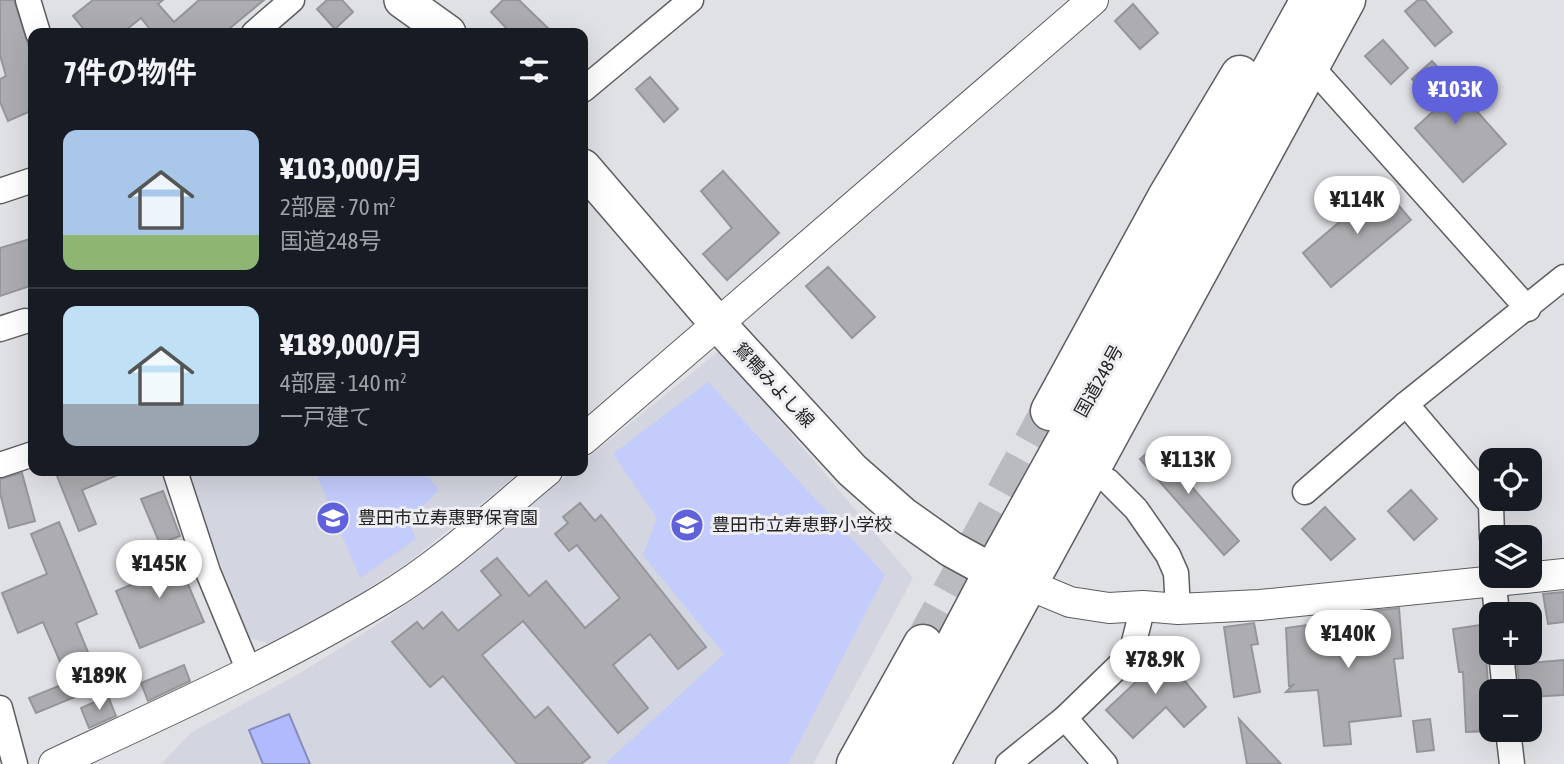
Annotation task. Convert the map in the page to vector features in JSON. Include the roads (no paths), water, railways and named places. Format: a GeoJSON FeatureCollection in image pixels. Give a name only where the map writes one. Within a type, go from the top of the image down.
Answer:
{"type":"FeatureCollection","features":[{"type":"Feature","properties":{"kind":"highway"},"geometry":{"type":"LineString","coordinates":[[1050,411],[1167,197],[1284,0]]}},
{"type":"Feature","properties":{"kind":"highway","name":"国道248号"},"geometry":{"type":"LineString","coordinates":[[892,764],[993,572],[1310,0]]}},
{"type":"Feature","properties":{"kind":"highway","name":"国道248号"},"geometry":{"type":"LineString","coordinates":[[930,764],[1086,472],[1346,0]]}},
{"type":"Feature","properties":{"kind":"highway"},"geometry":{"type":"LineString","coordinates":[[856,764],[923,644]]}},
{"type":"Feature","properties":{"kind":"main road"},"geometry":{"type":"LineString","coordinates":[[402,0],[441,28]]}},
{"type":"Feature","properties":{"kind":"main road","name":"鴛鴨みよし線"},"geometry":{"type":"LineString","coordinates":[[588,173],[718,324],[852,470],[903,515],[951,549],[993,572]]}},
{"type":"Feature","properties":{"kind":"street"},"geometry":{"type":"LineString","coordinates":[[29,0],[37,28]]}},
{"type":"Feature","properties":{"kind":"street"},"geometry":{"type":"LineString","coordinates":[[260,28],[292,0]]}},
{"type":"Feature","properties":{"kind":"street"},"geometry":{"type":"LineString","coordinates":[[588,86],[691,0]]}},
{"type":"Feature","properties":{"kind":"street"},"geometry":{"type":"LineString","coordinates":[[588,436],[1093,0]]}},
{"type":"Feature","properties":{"kind":"street"},"geometry":{"type":"LineString","coordinates":[[1309,64],[1528,309]]}},
{"type":"Feature","properties":{"kind":"street"},"geometry":{"type":"LineString","coordinates":[[0,191],[28,182]]}},
{"type":"Feature","properties":{"kind":"street"},"geometry":{"type":"LineString","coordinates":[[1305,492],[1406,404],[1528,309],[1564,277]]}},
{"type":"Feature","properties":{"kind":"street"},"geometry":{"type":"LineString","coordinates":[[0,330],[25,321]]}},
{"type":"Feature","properties":{"kind":"street"},"geometry":{"type":"LineString","coordinates":[[1406,404],[1491,504],[1492,525]]}},
{"type":"Feature","properties":{"kind":"street"},"geometry":{"type":"LineString","coordinates":[[0,465],[28,456]]}},
{"type":"Feature","properties":{"kind":"street"},"geometry":{"type":"LineString","coordinates":[[1086,472],[1108,481],[1127,500],[1168,555],[1176,573],[1178,609]]}},
{"type":"Feature","properties":{"kind":"street"},"geometry":{"type":"LineString","coordinates":[[177,476],[208,572],[249,671]]}},
{"type":"Feature","properties":{"kind":"street"},"geometry":{"type":"LineString","coordinates":[[54,764],[249,671],[393,593],[421,574],[540,476]]}},
{"type":"Feature","properties":{"kind":"street"},"geometry":{"type":"LineString","coordinates":[[993,572],[1029,583],[1070,602],[1109,608],[1143,606],[1178,609],[1260,605],[1479,580]]}},
{"type":"Feature","properties":{"kind":"street"},"geometry":{"type":"LineString","coordinates":[[1542,575],[1564,574]]}},
{"type":"Feature","properties":{"kind":"street"},"geometry":{"type":"LineString","coordinates":[[1008,764],[1065,718],[1131,654],[1143,606]]}},
{"type":"Feature","properties":{"kind":"street"},"geometry":{"type":"LineString","coordinates":[[0,708],[15,764]]}},
{"type":"Feature","properties":{"kind":"street"},"geometry":{"type":"LineString","coordinates":[[1065,718],[1105,764]]}},
{"type":"Feature","properties":{"kind":"street"},"geometry":{"type":"LineString","coordinates":[[1509,742],[1512,764]]}},
{"type":"Feature","properties":{"kind":"tunnel"},"geometry":{"type":"LineString","coordinates":[[923,644],[1050,411]]}},
{"type":"Feature","properties":{"kind":"place","name":"豊田市立寿惠野保育園"},"geometry":{"type":"Point","coordinates":[333,518]}},
{"type":"Feature","properties":{"kind":"place","name":"豊田市立寿恵野小学校"},"geometry":{"type":"Point","coordinates":[687,525]}}]}
